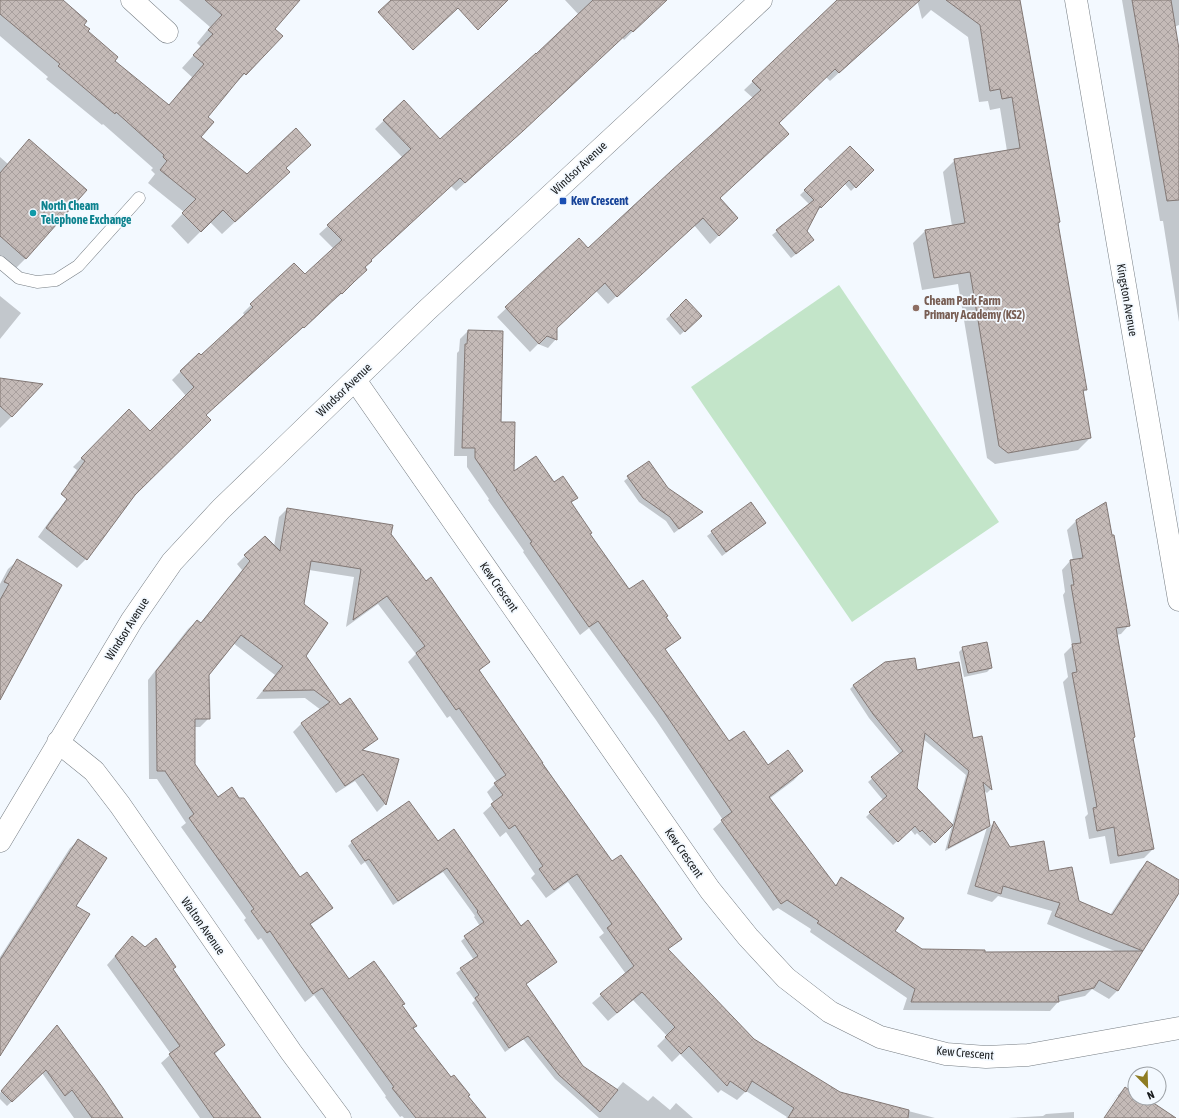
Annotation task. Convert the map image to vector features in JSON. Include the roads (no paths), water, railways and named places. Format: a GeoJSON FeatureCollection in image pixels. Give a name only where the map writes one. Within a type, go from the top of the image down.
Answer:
{"type":"FeatureCollection","features":[{"type":"Feature","properties":{"kind":"street"},"geometry":{"type":"LineString","coordinates":[[132,0],[167,32]]}},
{"type":"Feature","properties":{"kind":"street","name":"Windsor Avenue"},"geometry":{"type":"LineString","coordinates":[[0,841],[132,620],[172,562],[221,509],[426,311],[761,0]]}},
{"type":"Feature","properties":{"kind":"street","name":"Kingston Avenue"},"geometry":{"type":"LineString","coordinates":[[1076,0],[1179,600]]}},
{"type":"Feature","properties":{"kind":"street","name":"Kew Crescent"},"geometry":{"type":"LineString","coordinates":[[355,380],[710,890],[748,938],[786,978],[796,986],[830,1012],[880,1037],[946,1054],[986,1057],[1028,1055],[1179,1028]]}},
{"type":"Feature","properties":{"kind":"street","name":"Walton Avenue"},"geometry":{"type":"LineString","coordinates":[[58,742],[94,771],[120,805],[291,1052],[340,1118]]}},
{"type":"Feature","properties":{"kind":"lane"},"geometry":{"type":"LineString","coordinates":[[0,262],[19,278],[38,282],[56,280],[78,266],[139,198]]}},
{"type":"Feature","properties":{"kind":"place","name":"Kew Crescent"},"geometry":{"type":"Point","coordinates":[563,201]}},
{"type":"Feature","properties":{"kind":"place","name":"North Cheam Telephone Exchange"},"geometry":{"type":"Point","coordinates":[33,213]}},
{"type":"Feature","properties":{"kind":"place","name":"Cheam Park Farm Primary Academy (KS2)"},"geometry":{"type":"Point","coordinates":[916,308]}}]}
